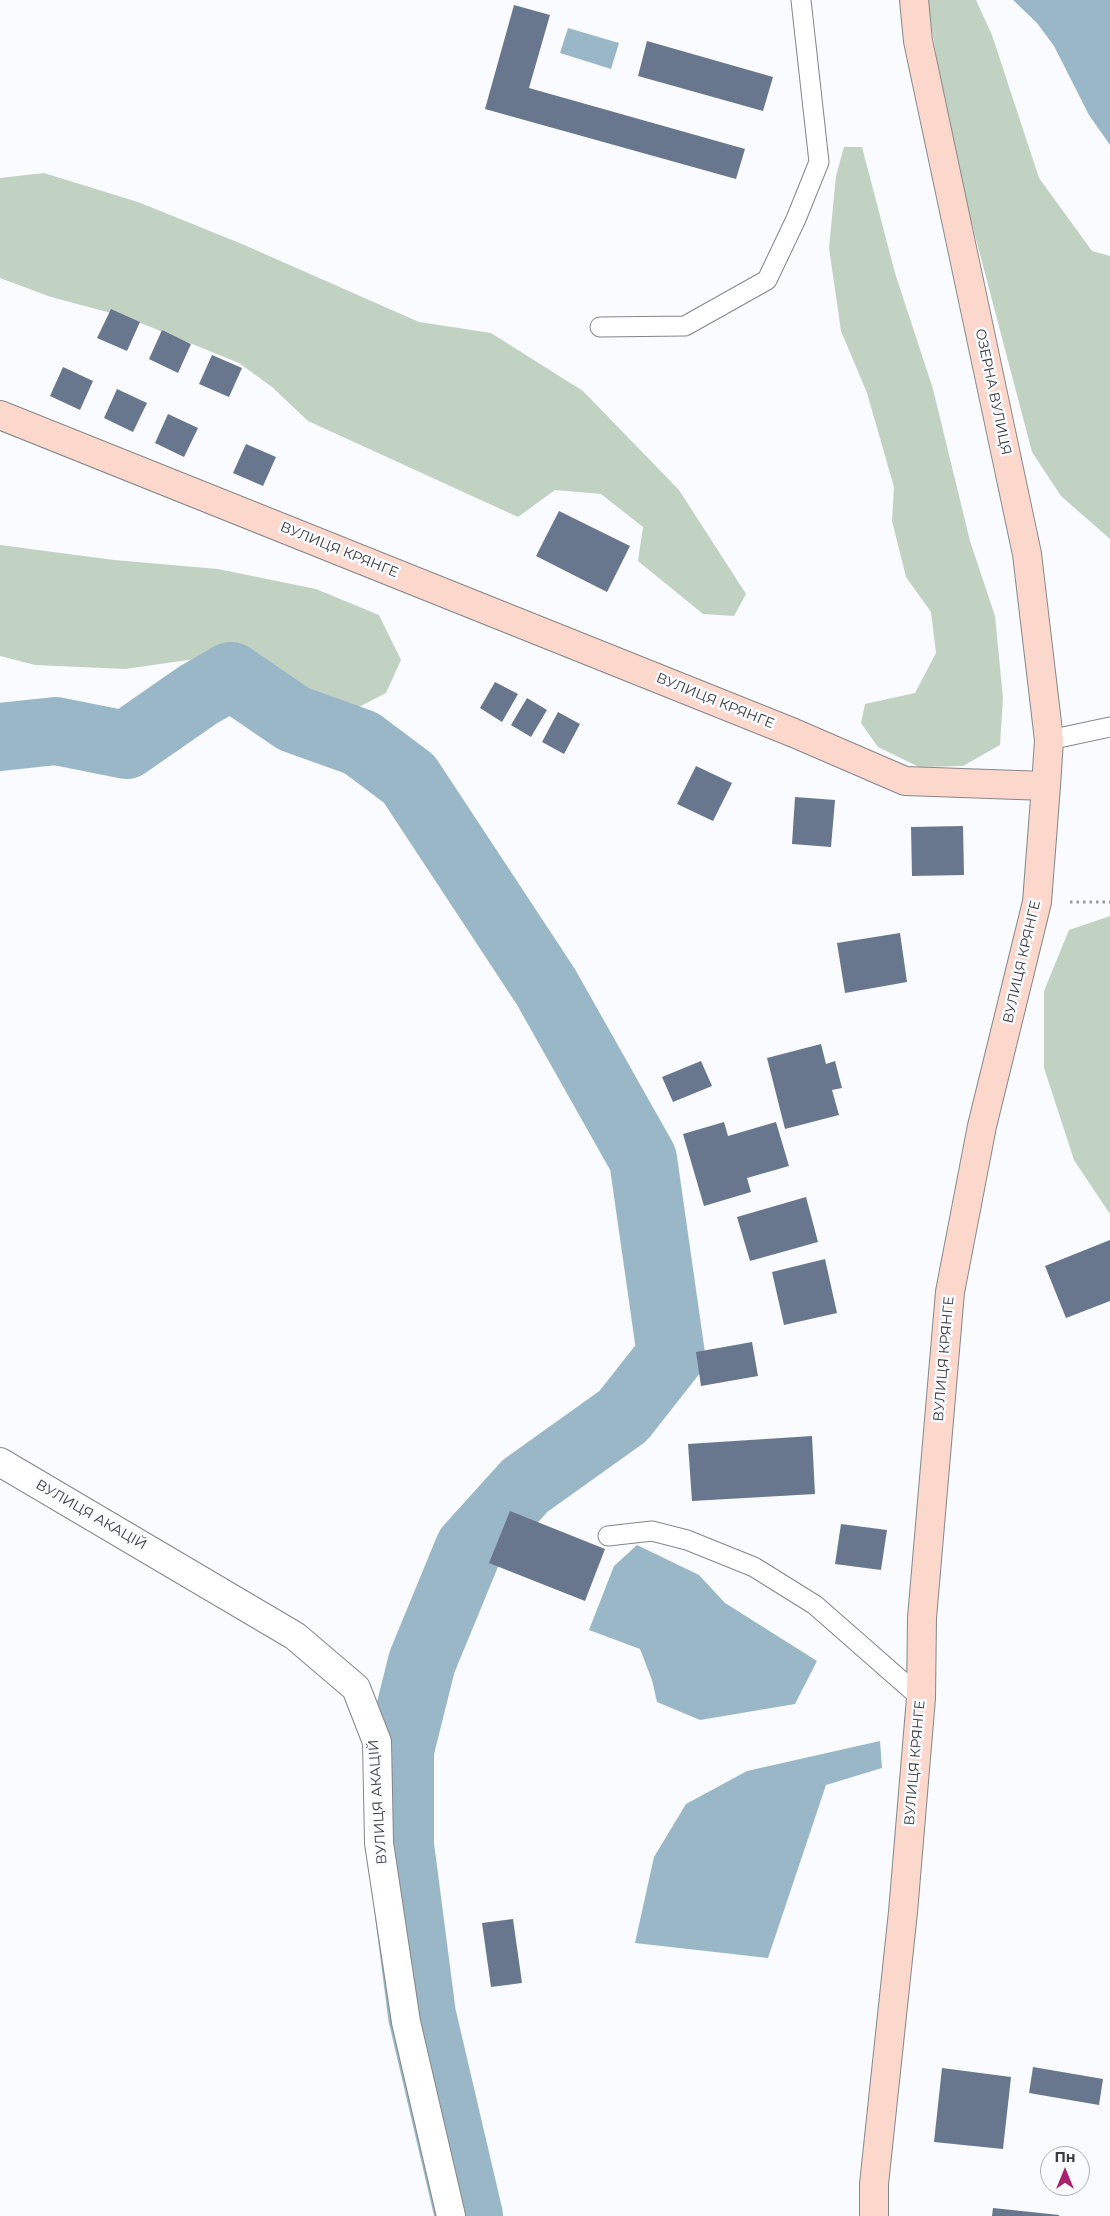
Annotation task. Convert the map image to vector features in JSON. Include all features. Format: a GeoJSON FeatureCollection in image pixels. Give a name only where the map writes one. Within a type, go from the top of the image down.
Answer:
{"type":"FeatureCollection","features":[{"type":"Feature","properties":{"kind":"street","name":"ОЗЕРНА ВУЛИЦЯ"},"geometry":{"type":"LineString","coordinates":[[914,0],[920,51],[1028,554],[1049,740],[1046,786]]}},
{"type":"Feature","properties":{"kind":"street","name":"ВУЛИЦЯ КРЯНГЕ"},"geometry":{"type":"LineString","coordinates":[[0,414],[784,729],[905,781],[1046,786],[1037,902],[982,1126],[950,1292],[922,1618],[921,1698],[903,1912],[874,2184],[874,2216]]}},
{"type":"Feature","properties":{"kind":"street","name":"ВУЛИЦЯ АКАЦІЙ"},"geometry":{"type":"LineString","coordinates":[[0,1462],[295,1636],[356,1688],[377,1742],[379,1843],[405,2012],[451,2216]]}},
{"type":"Feature","properties":{"kind":"lane"},"geometry":{"type":"LineString","coordinates":[[600,327],[685,326],[767,280],[796,219],[819,162],[801,0]]}},
{"type":"Feature","properties":{"kind":"lane"},"geometry":{"type":"LineString","coordinates":[[1049,740],[1110,727]]}},
{"type":"Feature","properties":{"kind":"lane"},"geometry":{"type":"LineString","coordinates":[[608,1536],[652,1531],[687,1540],[754,1567],[815,1605],[921,1698]]}},
{"type":"Feature","properties":{"kind":"path"},"geometry":{"type":"LineString","coordinates":[[1037,902],[1110,902]]}},
{"type":"Feature","properties":{"kind":"green space"},"geometry":{"type":"Polygon","coordinates":[[[927,0],[976,0],[992,35],[1039,178],[1092,251],[1110,256],[1110,539],[1061,496],[1032,452],[951,144],[927,0]]]}},
{"type":"Feature","properties":{"kind":"green space"},"geometry":{"type":"Polygon","coordinates":[[[844,147],[862,147],[895,273],[933,389],[970,541],[995,616],[1003,698],[1000,745],[963,766],[919,767],[878,747],[861,723],[865,704],[915,693],[936,653],[931,612],[906,577],[892,521],[894,487],[867,393],[841,331],[829,248],[836,176],[844,147]]]}},
{"type":"Feature","properties":{"kind":"green space"},"geometry":{"type":"Polygon","coordinates":[[[44,173],[138,202],[242,244],[419,322],[491,333],[583,391],[679,490],[746,594],[734,616],[703,614],[638,561],[643,527],[601,494],[555,490],[518,517],[308,421],[272,387],[239,363],[126,317],[51,297],[0,278],[0,178],[44,173]]]}},
{"type":"Feature","properties":{"kind":"green space"},"geometry":{"type":"Polygon","coordinates":[[[0,545],[114,560],[218,569],[316,589],[379,615],[401,660],[386,693],[353,710],[289,680],[202,658],[125,669],[35,665],[0,656],[0,545]]]}},
{"type":"Feature","properties":{"kind":"green space"},"geometry":{"type":"Polygon","coordinates":[[[1110,916],[1110,1214],[1074,1160],[1044,1068],[1044,991],[1069,930],[1110,916]]]}},
{"type":"Feature","properties":{"kind":"water"},"geometry":{"type":"Polygon","coordinates":[[[1013,0],[1110,0],[1110,145],[1089,115],[1054,46],[1037,23],[1013,0]]]}},
{"type":"Feature","properties":{"kind":"water"},"geometry":{"type":"Polygon","coordinates":[[[568,28],[619,43],[611,69],[560,53],[568,28]]]}},
{"type":"Feature","properties":{"kind":"water"},"geometry":{"type":"Polygon","coordinates":[[[637,1545],[699,1575],[725,1603],[817,1661],[795,1704],[700,1720],[657,1702],[652,1680],[640,1649],[589,1630],[614,1566],[637,1545]]]}},
{"type":"Feature","properties":{"kind":"water"},"geometry":{"type":"Polygon","coordinates":[[[880,1741],[882,1768],[826,1785],[768,1958],[635,1943],[654,1857],[686,1804],[747,1771],[880,1741]]]}},
{"type":"Feature","properties":{"kind":"building"},"geometry":{"type":"Polygon","coordinates":[[[514,5],[550,15],[529,88],[745,149],[736,179],[485,109],[514,5]]]}},
{"type":"Feature","properties":{"kind":"building"},"geometry":{"type":"Polygon","coordinates":[[[647,41],[773,77],[763,111],[638,76],[647,41]]]}},
{"type":"Feature","properties":{"kind":"building"},"geometry":{"type":"Polygon","coordinates":[[[111,309],[140,322],[127,351],[97,338],[111,309]]]}},
{"type":"Feature","properties":{"kind":"building"},"geometry":{"type":"Polygon","coordinates":[[[162,330],[191,344],[178,373],[149,359],[162,330]]]}},
{"type":"Feature","properties":{"kind":"building"},"geometry":{"type":"Polygon","coordinates":[[[212,355],[242,368],[229,397],[199,384],[212,355]]]}},
{"type":"Feature","properties":{"kind":"building"},"geometry":{"type":"Polygon","coordinates":[[[63,367],[93,381],[80,410],[50,396],[63,367]]]}},
{"type":"Feature","properties":{"kind":"building"},"geometry":{"type":"Polygon","coordinates":[[[117,389],[147,403],[133,432],[104,418],[117,389]]]}},
{"type":"Feature","properties":{"kind":"building"},"geometry":{"type":"Polygon","coordinates":[[[168,414],[198,428],[184,457],[155,443],[168,414]]]}},
{"type":"Feature","properties":{"kind":"building"},"geometry":{"type":"Polygon","coordinates":[[[246,444],[276,457],[263,486],[233,473],[246,444]]]}},
{"type":"Feature","properties":{"kind":"building"},"geometry":{"type":"Polygon","coordinates":[[[559,511],[630,546],[607,592],[536,556],[559,511]]]}},
{"type":"Feature","properties":{"kind":"building"},"geometry":{"type":"Polygon","coordinates":[[[495,682],[518,694],[502,722],[480,708],[495,682]]]}},
{"type":"Feature","properties":{"kind":"building"},"geometry":{"type":"Polygon","coordinates":[[[527,698],[547,710],[531,737],[511,725],[527,698]]]}},
{"type":"Feature","properties":{"kind":"building"},"geometry":{"type":"Polygon","coordinates":[[[558,712],[580,724],[564,754],[542,742],[558,712]]]}},
{"type":"Feature","properties":{"kind":"building"},"geometry":{"type":"Polygon","coordinates":[[[696,766],[732,783],[713,821],[677,804],[696,766]]]}},
{"type":"Feature","properties":{"kind":"building"},"geometry":{"type":"Polygon","coordinates":[[[795,797],[835,800],[831,847],[792,844],[795,797]]]}},
{"type":"Feature","properties":{"kind":"building"},"geometry":{"type":"Polygon","coordinates":[[[963,826],[964,875],[912,876],[911,827],[963,826]]]}},
{"type":"Feature","properties":{"kind":"building"},"geometry":{"type":"Polygon","coordinates":[[[900,933],[907,982],[845,993],[837,943],[900,933]]]}},
{"type":"Feature","properties":{"kind":"building"},"geometry":{"type":"Polygon","coordinates":[[[821,1044],[826,1064],[835,1061],[842,1088],[832,1090],[839,1115],[785,1129],[767,1058],[821,1044]]]}},
{"type":"Feature","properties":{"kind":"building"},"geometry":{"type":"Polygon","coordinates":[[[701,1061],[712,1086],[673,1102],[662,1077],[701,1061]]]}},
{"type":"Feature","properties":{"kind":"building"},"geometry":{"type":"Polygon","coordinates":[[[724,1122],[728,1136],[776,1122],[789,1166],[747,1178],[751,1192],[704,1206],[683,1134],[724,1122]]]}},
{"type":"Feature","properties":{"kind":"building"},"geometry":{"type":"Polygon","coordinates":[[[806,1197],[818,1242],[750,1261],[737,1217],[806,1197]]]}},
{"type":"Feature","properties":{"kind":"building"},"geometry":{"type":"Polygon","coordinates":[[[1110,1240],[1110,1301],[1066,1318],[1045,1266],[1110,1240]]]}},
{"type":"Feature","properties":{"kind":"building"},"geometry":{"type":"Polygon","coordinates":[[[825,1259],[837,1313],[784,1325],[772,1272],[825,1259]]]}},
{"type":"Feature","properties":{"kind":"building"},"geometry":{"type":"Polygon","coordinates":[[[752,1342],[758,1376],[701,1386],[696,1352],[752,1342]]]}},
{"type":"Feature","properties":{"kind":"building"},"geometry":{"type":"Polygon","coordinates":[[[812,1436],[815,1494],[692,1501],[688,1444],[812,1436]]]}},
{"type":"Feature","properties":{"kind":"building"},"geometry":{"type":"Polygon","coordinates":[[[510,1511],[605,1549],[585,1601],[489,1563],[510,1511]]]}},
{"type":"Feature","properties":{"kind":"building"},"geometry":{"type":"Polygon","coordinates":[[[841,1524],[887,1530],[881,1570],[835,1564],[841,1524]]]}},
{"type":"Feature","properties":{"kind":"building"},"geometry":{"type":"Polygon","coordinates":[[[513,1919],[522,1983],[491,1987],[482,1923],[513,1919]]]}},
{"type":"Feature","properties":{"kind":"building"},"geometry":{"type":"Polygon","coordinates":[[[1033,2067],[1103,2079],[1099,2105],[1029,2093],[1033,2067]]]}},
{"type":"Feature","properties":{"kind":"building"},"geometry":{"type":"Polygon","coordinates":[[[942,2068],[1011,2077],[1003,2149],[934,2142],[942,2068]]]}},
{"type":"Feature","properties":{"kind":"building"},"geometry":{"type":"Polygon","coordinates":[[[993,2208],[1059,2215],[1059,2216],[992,2216],[993,2208]]]}},
{"type":"Feature","properties":{"kind":"waterway"},"geometry":{"type":"LineString","coordinates":[[0,737],[56,731],[126,745],[198,695],[231,676],[294,719],[361,743],[409,779],[546,987],[643,1159],[671,1355],[623,1416],[525,1486],[469,1548],[422,1662],[400,1750],[400,1845],[422,2015],[469,2216]]}}]}
